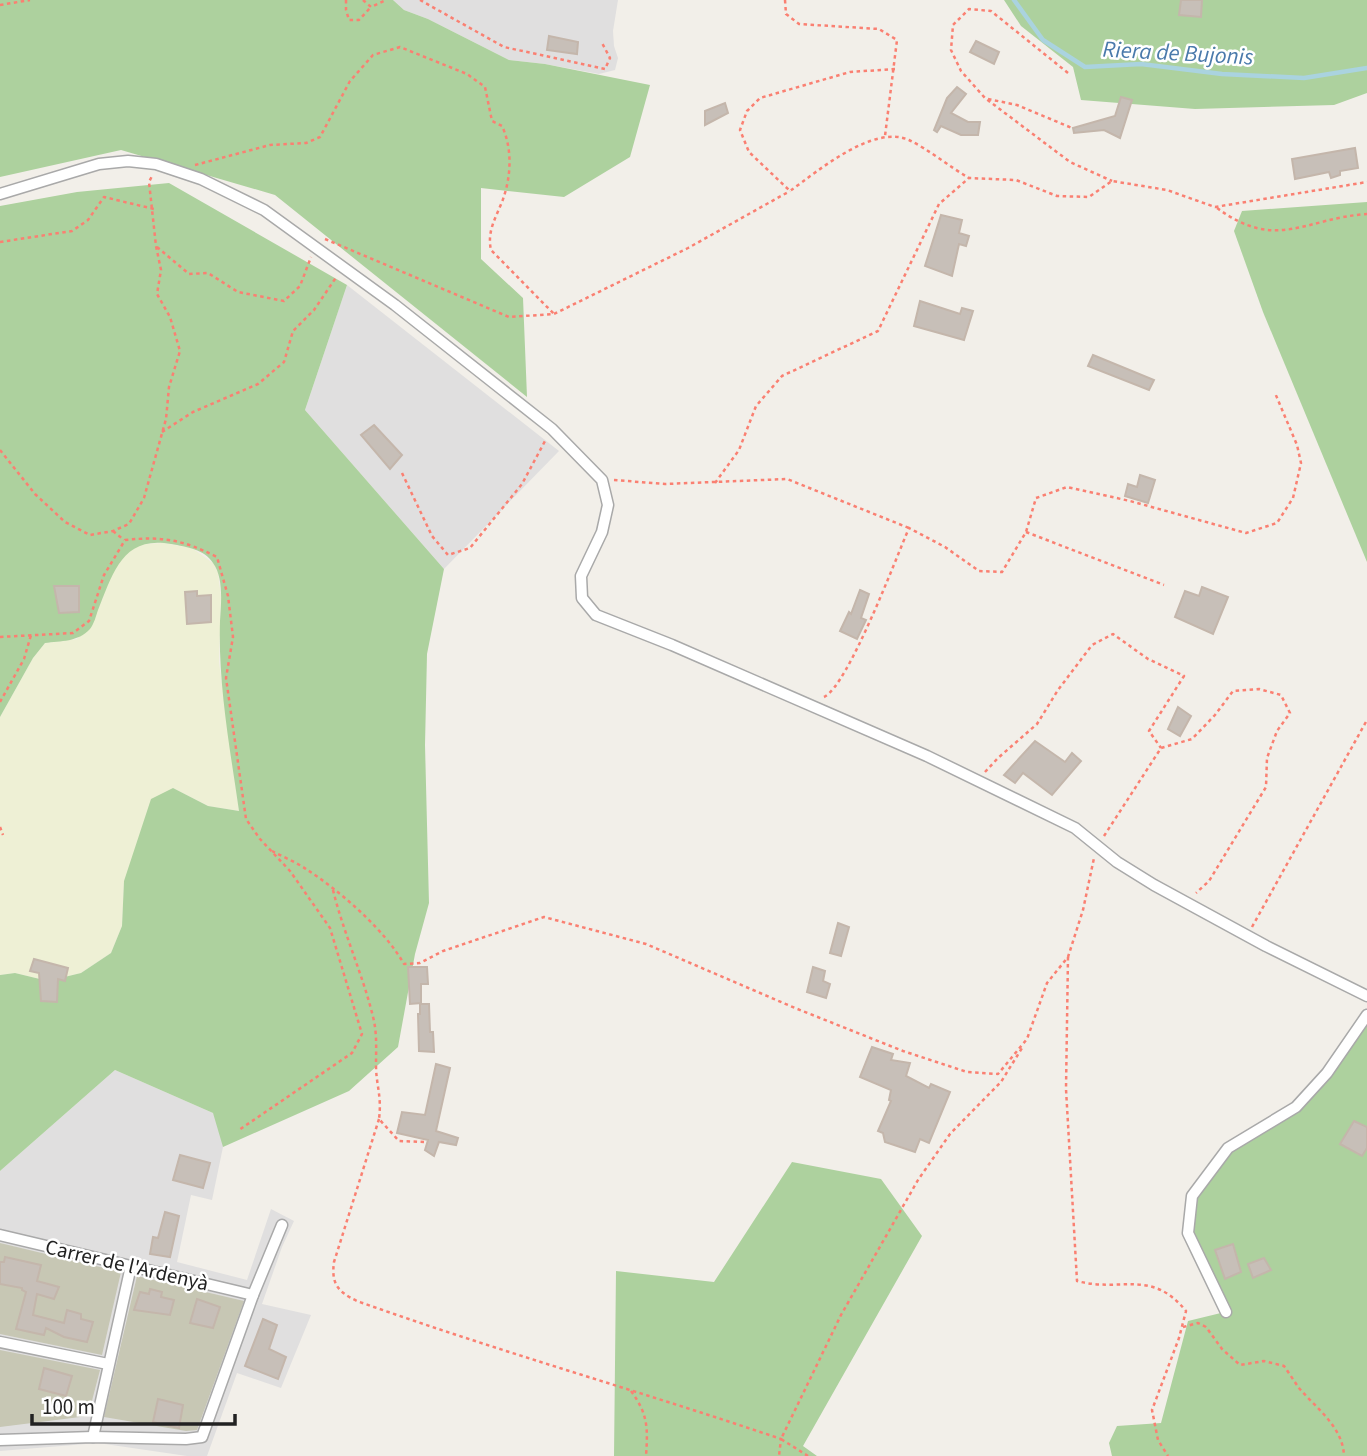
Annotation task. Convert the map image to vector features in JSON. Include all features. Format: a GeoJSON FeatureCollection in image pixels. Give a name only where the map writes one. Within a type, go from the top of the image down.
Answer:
{"type":"FeatureCollection","features":[{"type":"Feature","properties":{"kind":"street"},"geometry":{"type":"LineString","coordinates":[[0,194],[99,164],[128,161],[156,164],[188,174],[264,210],[395,305],[552,429],[602,480],[608,505],[602,532],[582,576],[582,598],[596,615],[808,705],[1075,828],[1117,862],[1187,903],[1367,996]]}},
{"type":"Feature","properties":{"kind":"street"},"geometry":{"type":"LineString","coordinates":[[1226,1312],[1188,1233],[1192,1196],[1228,1148],[1296,1107],[1327,1073],[1367,1015]]}},
{"type":"Feature","properties":{"kind":"street"},"geometry":{"type":"LineString","coordinates":[[0,1440],[202,1437],[282,1225]]}},
{"type":"Feature","properties":{"kind":"street","name":"Carrer de l'Ardenyà"},"geometry":{"type":"LineString","coordinates":[[0,1235],[253,1296]]}},
{"type":"Feature","properties":{"kind":"street"},"geometry":{"type":"LineString","coordinates":[[93,1437],[131,1266]]}},
{"type":"Feature","properties":{"kind":"street"},"geometry":{"type":"LineString","coordinates":[[0,1342],[108,1364]]}},
{"type":"Feature","properties":{"kind":"path"},"geometry":{"type":"LineString","coordinates":[[0,5],[30,0]]}},
{"type":"Feature","properties":{"kind":"path"},"geometry":{"type":"LineString","coordinates":[[346,0],[349,20],[359,20],[372,7],[386,0]]}},
{"type":"Feature","properties":{"kind":"path"},"geometry":{"type":"LineString","coordinates":[[363,0],[372,7]]}},
{"type":"Feature","properties":{"kind":"path"},"geometry":{"type":"LineString","coordinates":[[420,0],[504,47],[606,69],[610,58],[601,41]]}},
{"type":"Feature","properties":{"kind":"path"},"geometry":{"type":"LineString","coordinates":[[785,0],[786,13],[799,24],[879,29],[897,40],[885,136]]}},
{"type":"Feature","properties":{"kind":"path"},"geometry":{"type":"LineString","coordinates":[[1068,73],[991,10],[969,9],[953,25],[951,50],[961,71],[985,98],[1070,162],[1112,181],[1167,190],[1215,207],[1237,222],[1280,232],[1367,214]]}},
{"type":"Feature","properties":{"kind":"path"},"geometry":{"type":"LineString","coordinates":[[188,174],[194,165],[222,156],[270,145],[306,143],[320,137],[350,81],[373,55],[400,47],[467,74],[485,87],[492,121],[502,126],[509,141],[509,179],[488,236],[491,250],[554,314]]}},
{"type":"Feature","properties":{"kind":"path"},"geometry":{"type":"LineString","coordinates":[[790,191],[749,152],[740,130],[747,111],[761,98],[850,72],[895,69]]}},
{"type":"Feature","properties":{"kind":"path"},"geometry":{"type":"LineString","coordinates":[[985,98],[1017,105],[1072,128]]}},
{"type":"Feature","properties":{"kind":"path"},"geometry":{"type":"LineString","coordinates":[[315,234],[509,317],[554,314],[688,248],[790,191],[840,155],[885,136],[908,139],[969,178],[1016,180],[1056,196],[1089,197],[1112,181]]}},
{"type":"Feature","properties":{"kind":"path"},"geometry":{"type":"LineString","coordinates":[[0,450],[35,494],[65,522],[90,535],[113,531],[129,524],[145,498],[180,351],[170,317],[157,294],[161,270],[149,183],[156,164]]}},
{"type":"Feature","properties":{"kind":"path"},"geometry":{"type":"LineString","coordinates":[[715,483],[739,450],[756,406],[782,376],[878,331],[939,204],[969,178]]}},
{"type":"Feature","properties":{"kind":"path"},"geometry":{"type":"LineString","coordinates":[[1215,207],[1367,182]]}},
{"type":"Feature","properties":{"kind":"path"},"geometry":{"type":"LineString","coordinates":[[0,242],[72,231],[88,220],[104,198],[154,209]]}},
{"type":"Feature","properties":{"kind":"path"},"geometry":{"type":"LineString","coordinates":[[156,246],[189,274],[208,273],[238,292],[284,300],[300,286],[314,247]]}},
{"type":"Feature","properties":{"kind":"path"},"geometry":{"type":"LineString","coordinates":[[162,432],[192,412],[258,384],[284,362],[293,331],[314,310],[343,268]]}},
{"type":"Feature","properties":{"kind":"path"},"geometry":{"type":"LineString","coordinates":[[602,480],[665,484],[787,479],[909,528],[945,547],[979,571],[1002,572],[1026,532],[1036,498],[1067,487],[1246,533],[1277,523],[1293,498],[1300,463],[1297,445],[1275,393]]}},
{"type":"Feature","properties":{"kind":"path"},"geometry":{"type":"LineString","coordinates":[[402,472],[432,536],[448,555],[470,548],[522,484],[552,429]]}},
{"type":"Feature","properties":{"kind":"path"},"geometry":{"type":"LineString","coordinates":[[808,705],[830,694],[849,665],[909,528]]}},
{"type":"Feature","properties":{"kind":"path"},"geometry":{"type":"LineString","coordinates":[[113,531],[125,540],[154,537],[192,545],[217,557],[228,596],[233,637],[226,678],[247,819],[260,839],[290,871],[330,928],[362,1034],[352,1053],[239,1130]]}},
{"type":"Feature","properties":{"kind":"path"},"geometry":{"type":"LineString","coordinates":[[1026,532],[1164,585]]}},
{"type":"Feature","properties":{"kind":"path"},"geometry":{"type":"LineString","coordinates":[[0,637],[73,633],[89,621],[104,575],[125,540]]}},
{"type":"Feature","properties":{"kind":"path"},"geometry":{"type":"LineString","coordinates":[[977,781],[998,758],[1037,724],[1058,690],[1092,645],[1113,634],[1148,659],[1184,676],[1149,731],[1161,748]]}},
{"type":"Feature","properties":{"kind":"path"},"geometry":{"type":"LineString","coordinates":[[0,702],[24,659],[31,635]]}},
{"type":"Feature","properties":{"kind":"path"},"geometry":{"type":"LineString","coordinates":[[1168,1456],[1158,1440],[1152,1410],[1186,1311],[1175,1298],[1147,1284],[1093,1285],[1077,1281],[1066,1089],[1068,957],[1083,910],[1097,846],[1161,748],[1192,738],[1215,715],[1233,691],[1259,689],[1281,695],[1290,713],[1277,732],[1267,758],[1266,787],[1209,881],[1187,903]]}},
{"type":"Feature","properties":{"kind":"path"},"geometry":{"type":"LineString","coordinates":[[1247,936],[1367,720]]}},
{"type":"Feature","properties":{"kind":"path"},"geometry":{"type":"LineString","coordinates":[[0,827],[3,835]]}},
{"type":"Feature","properties":{"kind":"path"},"geometry":{"type":"LineString","coordinates":[[271,851],[306,868],[363,914],[394,946],[404,964],[420,963],[443,951],[544,917],[646,944],[795,1008],[903,1051],[967,1072],[998,1074],[1027,1039]]}},
{"type":"Feature","properties":{"kind":"path"},"geometry":{"type":"LineString","coordinates":[[333,890],[340,920],[374,1020],[378,1049],[376,1065],[382,1099],[379,1119],[334,1262],[332,1275],[342,1294],[491,1348],[702,1412],[781,1439],[807,1456]]}},
{"type":"Feature","properties":{"kind":"path"},"geometry":{"type":"LineString","coordinates":[[779,1456],[781,1439],[841,1315],[918,1180],[950,1134],[1001,1082],[1027,1039],[1047,983],[1068,957]]}},
{"type":"Feature","properties":{"kind":"path"},"geometry":{"type":"LineString","coordinates":[[379,1119],[399,1141],[424,1142]]}},
{"type":"Feature","properties":{"kind":"path"},"geometry":{"type":"LineString","coordinates":[[1182,1327],[1198,1323],[1206,1328],[1222,1349],[1240,1365],[1264,1361],[1284,1366],[1298,1387],[1328,1418],[1343,1443],[1343,1456]]}},
{"type":"Feature","properties":{"kind":"path"},"geometry":{"type":"LineString","coordinates":[[631,1391],[644,1408],[646,1456]]}},
{"type":"Feature","properties":{"kind":"shaded area"},"geometry":{"type":"Polygon","coordinates":[[[393,0],[618,0],[613,31],[618,58],[615,70],[599,74],[509,60],[428,19],[404,10],[393,0]]]}},
{"type":"Feature","properties":{"kind":"shaded area"},"geometry":{"type":"Polygon","coordinates":[[[347,285],[559,451],[444,569],[305,410],[347,285]]]}},
{"type":"Feature","properties":{"kind":"shaded area"},"geometry":{"type":"Polygon","coordinates":[[[164,543],[192,548],[214,564],[218,573],[221,597],[219,662],[239,811],[208,806],[173,788],[124,881],[122,926],[111,953],[81,973],[48,981],[15,973],[0,975],[0,717],[33,658],[45,643],[77,639],[102,600],[109,577],[126,553],[141,544],[164,543]]]}},
{"type":"Feature","properties":{"kind":"shaded area"},"geometry":{"type":"Polygon","coordinates":[[[115,1070],[213,1113],[222,1130],[223,1147],[212,1200],[191,1195],[177,1262],[247,1280],[271,1209],[294,1221],[262,1304],[311,1315],[281,1388],[237,1373],[207,1456],[187,1456],[98,1443],[0,1451],[0,1171],[115,1070]]]}},
{"type":"Feature","properties":{"kind":"shaded area"},"geometry":{"type":"Polygon","coordinates":[[[0,1243],[121,1272],[102,1355],[0,1334],[0,1243]]]}},
{"type":"Feature","properties":{"kind":"shaded area"},"geometry":{"type":"Polygon","coordinates":[[[137,1276],[244,1301],[197,1430],[186,1431],[104,1417],[137,1276]]]}},
{"type":"Feature","properties":{"kind":"shaded area"},"geometry":{"type":"Polygon","coordinates":[[[0,1350],[100,1370],[88,1416],[0,1427],[0,1350]]]}},
{"type":"Feature","properties":{"kind":"green space"},"geometry":{"type":"Polygon","coordinates":[[[0,0],[393,0],[404,10],[428,19],[509,60],[545,64],[650,85],[630,157],[564,197],[481,188],[481,259],[523,298],[527,397],[275,195],[121,150],[0,177],[0,0]]]}},
{"type":"Feature","properties":{"kind":"green space"},"geometry":{"type":"Polygon","coordinates":[[[1004,0],[1367,0],[1367,93],[1334,105],[1195,109],[1081,100],[1073,67],[1021,26],[1004,0]]]}},
{"type":"Feature","properties":{"kind":"green space"},"geometry":{"type":"Polygon","coordinates":[[[169,183],[347,285],[305,410],[444,569],[427,654],[425,745],[429,903],[415,954],[398,1047],[349,1091],[223,1147],[213,1113],[115,1070],[0,1171],[0,975],[15,973],[48,981],[81,973],[111,953],[122,926],[124,881],[151,799],[173,788],[208,806],[239,811],[223,693],[219,576],[209,558],[195,549],[154,543],[141,545],[130,551],[115,571],[90,629],[75,639],[45,643],[33,658],[0,717],[0,206],[77,192],[169,183]]]}},
{"type":"Feature","properties":{"kind":"green space"},"geometry":{"type":"Polygon","coordinates":[[[1367,202],[1367,562],[1263,312],[1234,231],[1242,211],[1367,202]]]}},
{"type":"Feature","properties":{"kind":"green space"},"geometry":{"type":"Polygon","coordinates":[[[1367,1015],[1367,1456],[1112,1456],[1109,1443],[1117,1426],[1161,1423],[1188,1321],[1225,1312],[1188,1233],[1192,1196],[1228,1148],[1296,1107],[1367,1015]]]}},
{"type":"Feature","properties":{"kind":"green space"},"geometry":{"type":"Polygon","coordinates":[[[792,1162],[881,1179],[922,1236],[803,1446],[817,1456],[614,1456],[616,1271],[714,1282],[792,1162]]]}},
{"type":"Feature","properties":{"kind":"building"},"geometry":{"type":"Polygon","coordinates":[[[1181,0],[1202,0],[1201,17],[1179,15],[1181,0]]]}},
{"type":"Feature","properties":{"kind":"building"},"geometry":{"type":"Polygon","coordinates":[[[549,36],[578,42],[577,54],[547,50],[549,36]]]}},
{"type":"Feature","properties":{"kind":"building"},"geometry":{"type":"Polygon","coordinates":[[[976,41],[999,52],[994,64],[970,52],[976,41]]]}},
{"type":"Feature","properties":{"kind":"building"},"geometry":{"type":"Polygon","coordinates":[[[957,87],[966,94],[951,113],[968,122],[980,122],[978,135],[961,135],[941,126],[937,132],[934,130],[947,98],[957,87]]]}},
{"type":"Feature","properties":{"kind":"building"},"geometry":{"type":"Polygon","coordinates":[[[1121,97],[1132,100],[1120,138],[1104,130],[1074,133],[1073,128],[1115,116],[1121,97]]]}},
{"type":"Feature","properties":{"kind":"building"},"geometry":{"type":"Polygon","coordinates":[[[725,103],[728,113],[705,125],[705,111],[725,103]]]}},
{"type":"Feature","properties":{"kind":"building"},"geometry":{"type":"Polygon","coordinates":[[[1355,148],[1358,168],[1340,171],[1340,175],[1331,178],[1329,172],[1295,179],[1292,159],[1355,148]]]}},
{"type":"Feature","properties":{"kind":"building"},"geometry":{"type":"Polygon","coordinates":[[[941,215],[962,220],[959,233],[969,236],[966,246],[959,244],[952,276],[925,266],[941,215]]]}},
{"type":"Feature","properties":{"kind":"building"},"geometry":{"type":"Polygon","coordinates":[[[920,301],[960,314],[962,308],[973,311],[964,340],[914,326],[920,301]]]}},
{"type":"Feature","properties":{"kind":"building"},"geometry":{"type":"Polygon","coordinates":[[[1093,355],[1154,380],[1149,390],[1088,366],[1093,355]]]}},
{"type":"Feature","properties":{"kind":"building"},"geometry":{"type":"Polygon","coordinates":[[[374,425],[402,455],[390,469],[361,435],[374,425]]]}},
{"type":"Feature","properties":{"kind":"building"},"geometry":{"type":"Polygon","coordinates":[[[1140,475],[1155,480],[1148,503],[1125,496],[1128,484],[1137,487],[1140,475]]]}},
{"type":"Feature","properties":{"kind":"building"},"geometry":{"type":"Polygon","coordinates":[[[54,586],[79,586],[79,612],[59,613],[54,586]]]}},
{"type":"Feature","properties":{"kind":"building"},"geometry":{"type":"Polygon","coordinates":[[[1202,587],[1228,597],[1213,634],[1175,617],[1185,591],[1199,596],[1202,587]]]}},
{"type":"Feature","properties":{"kind":"building"},"geometry":{"type":"Polygon","coordinates":[[[860,590],[869,594],[861,618],[866,620],[857,639],[840,631],[849,612],[851,614],[860,590]]]}},
{"type":"Feature","properties":{"kind":"building"},"geometry":{"type":"Polygon","coordinates":[[[197,591],[197,596],[211,595],[211,622],[187,624],[185,592],[197,591]]]}},
{"type":"Feature","properties":{"kind":"building"},"geometry":{"type":"Polygon","coordinates":[[[1178,707],[1191,716],[1180,736],[1168,729],[1178,707]]]}},
{"type":"Feature","properties":{"kind":"building"},"geometry":{"type":"Polygon","coordinates":[[[1035,741],[1065,762],[1072,753],[1081,761],[1052,795],[1023,773],[1015,783],[1004,775],[1035,741]]]}},
{"type":"Feature","properties":{"kind":"building"},"geometry":{"type":"Polygon","coordinates":[[[838,923],[849,927],[841,956],[830,953],[838,923]]]}},
{"type":"Feature","properties":{"kind":"building"},"geometry":{"type":"Polygon","coordinates":[[[34,959],[68,968],[65,981],[58,979],[57,1002],[41,1001],[39,973],[30,971],[34,959]]]}},
{"type":"Feature","properties":{"kind":"building"},"geometry":{"type":"Polygon","coordinates":[[[408,967],[427,967],[428,984],[421,984],[421,1003],[410,1004],[408,967]]]}},
{"type":"Feature","properties":{"kind":"building"},"geometry":{"type":"Polygon","coordinates":[[[813,967],[825,971],[823,981],[830,984],[826,998],[807,992],[813,967]]]}},
{"type":"Feature","properties":{"kind":"building"},"geometry":{"type":"Polygon","coordinates":[[[420,1004],[429,1004],[434,1052],[419,1051],[420,1004]]]}},
{"type":"Feature","properties":{"kind":"building"},"geometry":{"type":"Polygon","coordinates":[[[872,1047],[893,1054],[891,1060],[910,1063],[906,1076],[929,1088],[931,1084],[950,1092],[929,1143],[920,1139],[915,1152],[885,1142],[883,1133],[878,1131],[891,1101],[891,1090],[860,1077],[872,1047]]]}},
{"type":"Feature","properties":{"kind":"building"},"geometry":{"type":"Polygon","coordinates":[[[436,1064],[450,1068],[436,1131],[458,1138],[456,1145],[439,1142],[434,1156],[425,1150],[428,1140],[397,1133],[402,1112],[425,1115],[436,1064]]]}},
{"type":"Feature","properties":{"kind":"building"},"geometry":{"type":"Polygon","coordinates":[[[1354,1121],[1367,1127],[1367,1148],[1362,1156],[1340,1144],[1354,1121]]]}},
{"type":"Feature","properties":{"kind":"building"},"geometry":{"type":"Polygon","coordinates":[[[180,1155],[210,1163],[203,1188],[173,1180],[180,1155]]]}},
{"type":"Feature","properties":{"kind":"building"},"geometry":{"type":"Polygon","coordinates":[[[165,1212],[179,1216],[170,1257],[150,1254],[153,1237],[158,1238],[165,1212]]]}},
{"type":"Feature","properties":{"kind":"building"},"geometry":{"type":"Polygon","coordinates":[[[1233,1244],[1241,1272],[1225,1279],[1215,1250],[1233,1244]]]}},
{"type":"Feature","properties":{"kind":"building"},"geometry":{"type":"Polygon","coordinates":[[[5,1257],[41,1265],[37,1281],[59,1287],[54,1299],[37,1294],[33,1315],[64,1323],[67,1310],[81,1314],[81,1319],[93,1322],[87,1342],[64,1337],[46,1328],[44,1335],[16,1329],[26,1292],[22,1288],[0,1284],[0,1262],[4,1262],[5,1257]]]}},
{"type":"Feature","properties":{"kind":"building"},"geometry":{"type":"Polygon","coordinates":[[[1264,1258],[1271,1270],[1253,1278],[1248,1264],[1264,1258]]]}},
{"type":"Feature","properties":{"kind":"building"},"geometry":{"type":"Polygon","coordinates":[[[150,1289],[162,1292],[161,1297],[174,1300],[170,1315],[134,1310],[140,1292],[149,1294],[150,1289]]]}},
{"type":"Feature","properties":{"kind":"building"},"geometry":{"type":"Polygon","coordinates":[[[197,1299],[220,1307],[213,1328],[190,1323],[197,1299]]]}},
{"type":"Feature","properties":{"kind":"building"},"geometry":{"type":"Polygon","coordinates":[[[263,1319],[277,1325],[269,1349],[286,1357],[278,1379],[245,1366],[263,1319]]]}},
{"type":"Feature","properties":{"kind":"building"},"geometry":{"type":"Polygon","coordinates":[[[44,1368],[72,1376],[66,1396],[39,1389],[44,1368]]]}},
{"type":"Feature","properties":{"kind":"building"},"geometry":{"type":"Polygon","coordinates":[[[158,1399],[183,1405],[179,1428],[153,1422],[158,1399]]]}},
{"type":"Feature","properties":{"kind":"waterway","name":"Riera de Bujonis"},"geometry":{"type":"LineString","coordinates":[[1014,0],[1043,40],[1085,67],[1141,64],[1222,74],[1304,78],[1367,68]]}}]}
